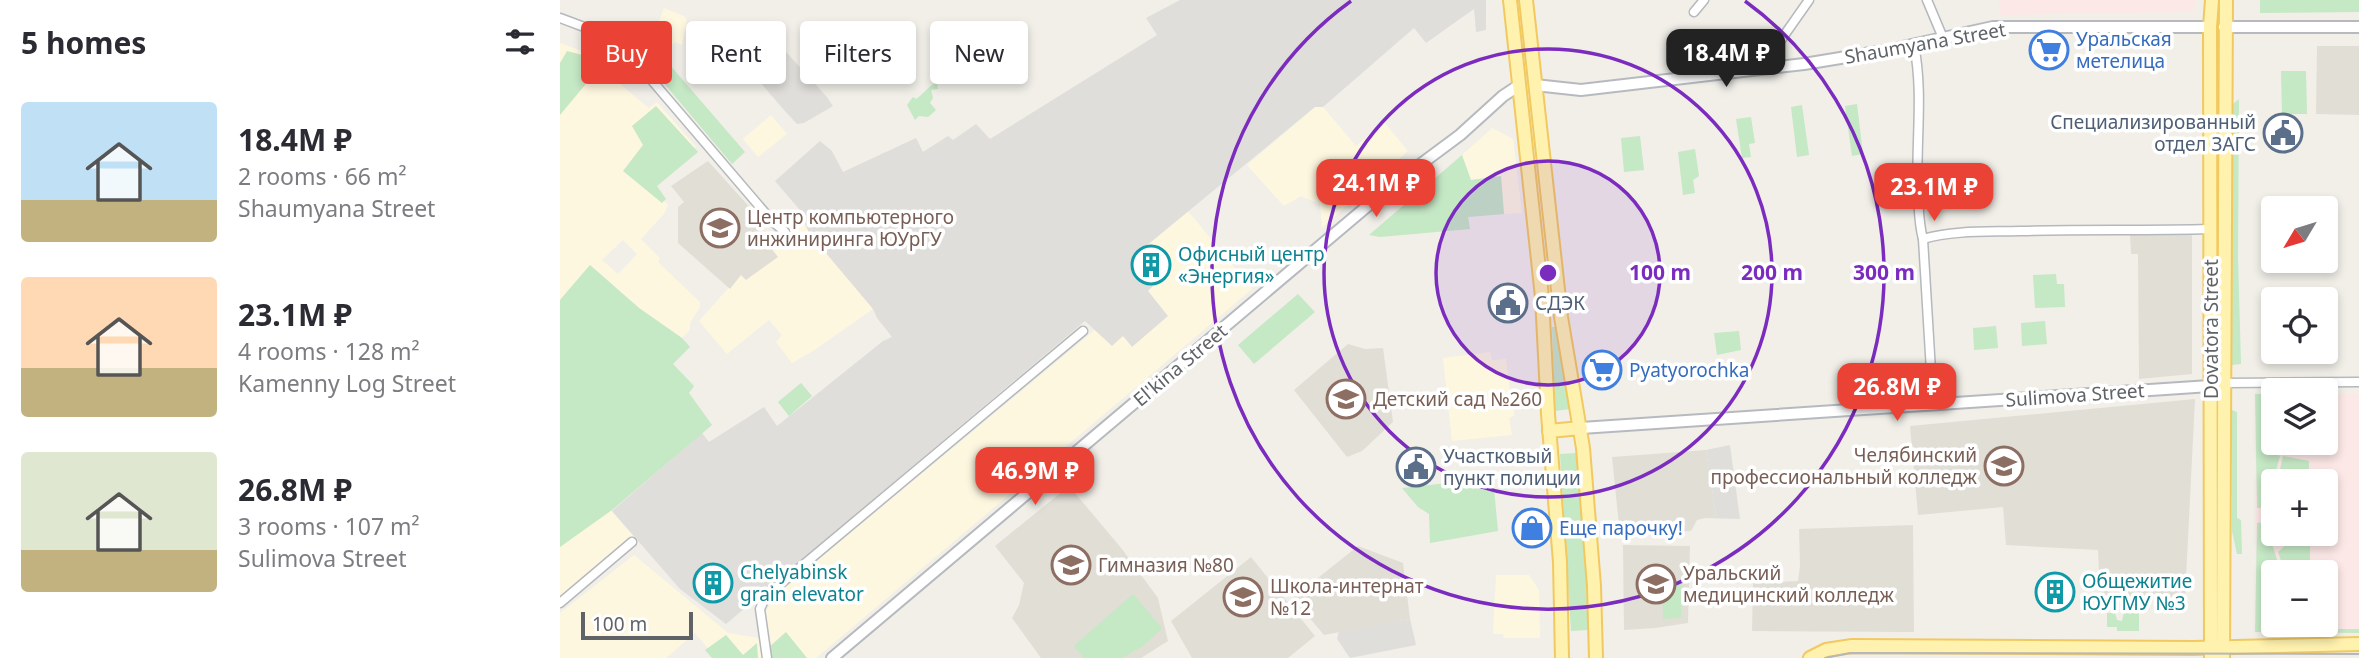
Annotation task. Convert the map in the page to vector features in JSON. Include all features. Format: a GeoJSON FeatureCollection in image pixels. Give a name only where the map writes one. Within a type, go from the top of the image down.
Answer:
{"type":"FeatureCollection","features":[{"type":"Feature","properties":{"kind":"main road"},"geometry":{"type":"LineString","coordinates":[[1510,0],[1542,297],[1560,562],[1562,658]]}},
{"type":"Feature","properties":{"kind":"main road"},"geometry":{"type":"LineString","coordinates":[[1512,22],[1516,0]]}},
{"type":"Feature","properties":{"kind":"main road"},"geometry":{"type":"LineString","coordinates":[[1527,0],[1561,317],[1581,428],[1594,574],[1596,658]]}},
{"type":"Feature","properties":{"kind":"main road","name":"Dovatora Street"},"geometry":{"type":"LineString","coordinates":[[2212,0],[2210,386],[2217,652]]}},
{"type":"Feature","properties":{"kind":"main road","name":"Dovatora Street"},"geometry":{"type":"LineString","coordinates":[[2217,652],[2224,383],[2225,0]]}},
{"type":"Feature","properties":{"kind":"main road","name":"Shaumyana Street"},"geometry":{"type":"LineString","coordinates":[[2210,27],[2224,27]]}},
{"type":"Feature","properties":{"kind":"main road"},"geometry":{"type":"LineString","coordinates":[[1518,86],[1535,85]]}},
{"type":"Feature","properties":{"kind":"main road","name":"Sulimova Street"},"geometry":{"type":"LineString","coordinates":[[2210,386],[2224,383]]}},
{"type":"Feature","properties":{"kind":"main road"},"geometry":{"type":"LineString","coordinates":[[1549,431],[1581,428]]}},
{"type":"Feature","properties":{"kind":"main road"},"geometry":{"type":"LineString","coordinates":[[1810,658],[1826,650],[1852,646],[2217,652],[2359,644]]}},
{"type":"Feature","properties":{"kind":"street"},"geometry":{"type":"LineString","coordinates":[[1694,12],[1704,0]]}},
{"type":"Feature","properties":{"kind":"street"},"geometry":{"type":"LineString","coordinates":[[1775,68],[1776,47],[1809,0]]}},
{"type":"Feature","properties":{"kind":"street"},"geometry":{"type":"LineString","coordinates":[[1927,0],[1943,38]]}},
{"type":"Feature","properties":{"kind":"street"},"geometry":{"type":"LineString","coordinates":[[560,18],[608,36],[625,49],[772,221],[785,232]]}},
{"type":"Feature","properties":{"kind":"street","name":"Shaumyana Street"},"geometry":{"type":"LineString","coordinates":[[1535,85],[1581,90],[1775,68],[1858,56],[1993,27],[2210,27]]}},
{"type":"Feature","properties":{"kind":"street","name":"Shaumyana Street"},"geometry":{"type":"LineString","coordinates":[[2224,27],[2359,27]]}},
{"type":"Feature","properties":{"kind":"street"},"geometry":{"type":"LineString","coordinates":[[1913,45],[1919,82],[1917,184],[1933,404]]}},
{"type":"Feature","properties":{"kind":"street","name":"El'kina Street"},"geometry":{"type":"LineString","coordinates":[[832,658],[1390,187],[1460,135],[1518,86]]}},
{"type":"Feature","properties":{"kind":"street"},"geometry":{"type":"LineString","coordinates":[[1923,239],[1940,234],[1969,232],[2109,228],[2210,229]]}},
{"type":"Feature","properties":{"kind":"street"},"geometry":{"type":"LineString","coordinates":[[766,658],[760,609],[766,596],[1083,331]]}},
{"type":"Feature","properties":{"kind":"street","name":"Sulimova Street"},"geometry":{"type":"LineString","coordinates":[[2224,383],[2359,382]]}},
{"type":"Feature","properties":{"kind":"street","name":"Sulimova Street"},"geometry":{"type":"LineString","coordinates":[[1581,428],[2210,386]]}},
{"type":"Feature","properties":{"kind":"street"},"geometry":{"type":"LineString","coordinates":[[560,603],[632,542]]}},
{"type":"Feature","properties":{"kind":"shaded area"},"geometry":{"type":"Polygon","coordinates":[[[1180,0],[1486,0],[1486,30],[1476,32],[1474,9],[1426,43],[1414,28],[1323,107],[1315,107],[1134,256],[1156,283],[1148,291],[1168,316],[1132,347],[1123,336],[1112,346],[1085,321],[726,624],[680,589],[612,511],[702,433],[709,442],[764,407],[777,426],[883,341],[892,337],[873,309],[809,233],[799,209],[775,181],[820,141],[832,151],[843,172],[916,138],[923,152],[948,136],[953,140],[976,124],[990,139],[1157,35],[1146,18],[1180,0]]]}},
{"type":"Feature","properties":{"kind":"shaded area"},"geometry":{"type":"Polygon","coordinates":[[[1999,0],[2195,0],[2194,12],[2000,15],[1999,0]]]}},
{"type":"Feature","properties":{"kind":"shaded area"},"geometry":{"type":"Polygon","coordinates":[[[664,8],[684,16],[687,20],[682,45],[675,42],[672,45],[672,21],[659,21],[664,8]]]}},
{"type":"Feature","properties":{"kind":"shaded area"},"geometry":{"type":"Polygon","coordinates":[[[560,43],[581,51],[581,84],[621,84],[649,108],[657,102],[696,147],[652,188],[668,205],[664,214],[641,239],[660,258],[658,262],[700,302],[700,307],[690,323],[690,330],[682,338],[639,308],[590,265],[560,300],[560,43]],[[623,240],[602,260],[618,274],[637,254],[623,240]]]}},
{"type":"Feature","properties":{"kind":"shaded area"},"geometry":{"type":"Polygon","coordinates":[[[2317,46],[2359,46],[2359,115],[2316,114],[2317,46]]]}},
{"type":"Feature","properties":{"kind":"shaded area"},"geometry":{"type":"Polygon","coordinates":[[[786,52],[800,67],[800,84],[815,84],[833,106],[804,123],[797,124],[762,84],[786,84],[786,52]]]}},
{"type":"Feature","properties":{"kind":"shaded area"},"geometry":{"type":"Polygon","coordinates":[[[1315,107],[1323,107],[1356,146],[1384,122],[1408,151],[1322,228],[1320,204],[1301,196],[1284,206],[1247,165],[1315,107]]]}},
{"type":"Feature","properties":{"kind":"shaded area"},"geometry":{"type":"Polygon","coordinates":[[[771,115],[787,134],[758,157],[743,139],[771,115]]]}},
{"type":"Feature","properties":{"kind":"shaded area"},"geometry":{"type":"Polygon","coordinates":[[[1492,128],[1513,139],[1522,213],[1504,214],[1501,177],[1471,180],[1462,155],[1492,128]]]}},
{"type":"Feature","properties":{"kind":"shaded area","name":"Центр компьютерного инжиниринга ЮУрГУ"},"geometry":{"type":"Polygon","coordinates":[[[708,161],[765,224],[758,232],[778,257],[746,280],[741,275],[730,289],[678,243],[678,207],[684,202],[671,186],[708,161]]]}},
{"type":"Feature","properties":{"kind":"shaded area"},"geometry":{"type":"Polygon","coordinates":[[[1188,211],[1252,289],[816,658],[716,658],[695,633],[666,658],[560,658],[560,613],[634,555],[728,633],[766,639],[765,613],[776,595],[1096,329],[1111,345],[1159,305],[1148,291],[1155,283],[1134,256],[1188,211]]]}},
{"type":"Feature","properties":{"kind":"shaded area"},"geometry":{"type":"Polygon","coordinates":[[[799,218],[873,309],[792,363],[776,342],[782,335],[769,320],[727,354],[699,321],[741,274],[778,257],[769,244],[799,218]]]}},
{"type":"Feature","properties":{"kind":"shaded area"},"geometry":{"type":"Polygon","coordinates":[[[2192,233],[2192,374],[2139,379],[2138,254],[2131,254],[2130,234],[2192,233]]]}},
{"type":"Feature","properties":{"kind":"shaded area","name":"Детский сад №260"},"geometry":{"type":"Polygon","coordinates":[[[1348,344],[1365,349],[1383,348],[1393,422],[1362,451],[1347,457],[1294,390],[1348,344]]]}},
{"type":"Feature","properties":{"kind":"shaded area"},"geometry":{"type":"Polygon","coordinates":[[[1490,352],[1492,360],[1506,359],[1513,402],[1514,416],[1509,418],[1512,435],[1452,441],[1443,358],[1490,352]]]}},
{"type":"Feature","properties":{"kind":"shaded area"},"geometry":{"type":"Polygon","coordinates":[[[2255,394],[2261,394],[2261,455],[2338,455],[2338,394],[2359,394],[2359,633],[2338,633],[2338,560],[2261,560],[2261,632],[2255,632],[2255,394]]]}},
{"type":"Feature","properties":{"kind":"shaded area"},"geometry":{"type":"Polygon","coordinates":[[[2195,399],[2185,598],[2100,597],[2098,550],[2006,545],[2003,507],[1918,515],[1910,426],[2195,399]]]}},
{"type":"Feature","properties":{"kind":"shaded area"},"geometry":{"type":"Polygon","coordinates":[[[1730,445],[1740,519],[1703,518],[1716,515],[1706,450],[1730,445]]]}},
{"type":"Feature","properties":{"kind":"shaded area"},"geometry":{"type":"Polygon","coordinates":[[[1706,450],[1716,515],[1697,520],[1691,531],[1620,535],[1612,457],[1706,450]]]}},
{"type":"Feature","properties":{"kind":"shaded area","name":"Гимназия №80"},"geometry":{"type":"Polygon","coordinates":[[[1069,486],[1122,549],[1158,598],[1168,641],[1141,658],[1041,658],[1012,618],[1019,605],[1024,583],[995,546],[1069,486]]]}},
{"type":"Feature","properties":{"kind":"shaded area"},"geometry":{"type":"Polygon","coordinates":[[[611,510],[634,537],[560,597],[560,547],[611,510]]]}},
{"type":"Feature","properties":{"kind":"shaded area"},"geometry":{"type":"Polygon","coordinates":[[[1913,525],[1914,632],[1752,631],[1753,583],[1798,581],[1799,529],[1913,525]]]}},
{"type":"Feature","properties":{"kind":"shaded area","name":"Уральский медицинский колледж"},"geometry":{"type":"Polygon","coordinates":[[[1623,545],[1690,546],[1688,623],[1624,630],[1623,545]]]}},
{"type":"Feature","properties":{"kind":"shaded area"},"geometry":{"type":"Polygon","coordinates":[[[1358,546],[1403,563],[1410,619],[1324,635],[1293,598],[1358,546]]]}},
{"type":"Feature","properties":{"kind":"shaded area","name":"Школа-интернат №12"},"geometry":{"type":"Polygon","coordinates":[[[1251,557],[1315,636],[1288,658],[1192,658],[1171,621],[1251,557]]]}},
{"type":"Feature","properties":{"kind":"shaded area"},"geometry":{"type":"Polygon","coordinates":[[[1496,575],[1529,575],[1539,590],[1540,638],[1504,638],[1503,634],[1493,634],[1496,575]]]}},
{"type":"Feature","properties":{"kind":"shaded area"},"geometry":{"type":"Polygon","coordinates":[[[1410,619],[1416,645],[1350,658],[1337,639],[1339,631],[1410,619]]]}},
{"type":"Feature","properties":{"kind":"green space"},"geometry":{"type":"Polygon","coordinates":[[[2260,0],[2359,0],[2359,12],[2260,13],[2260,0]]]}},
{"type":"Feature","properties":{"kind":"green space"},"geometry":{"type":"Polygon","coordinates":[[[567,51],[581,55],[581,84],[586,84],[560,115],[560,63],[567,51]]]}},
{"type":"Feature","properties":{"kind":"green space"},"geometry":{"type":"Polygon","coordinates":[[[672,67],[745,152],[732,164],[665,84],[672,84],[672,67]]]}},
{"type":"Feature","properties":{"kind":"green space"},"geometry":{"type":"Polygon","coordinates":[[[2281,71],[2306,71],[2307,114],[2282,114],[2281,71]]]}},
{"type":"Feature","properties":{"kind":"green space"},"geometry":{"type":"Polygon","coordinates":[[[937,84],[938,89],[931,90],[933,98],[930,103],[936,110],[928,117],[919,116],[915,120],[907,105],[913,97],[916,99],[937,84]]]}},
{"type":"Feature","properties":{"kind":"green space"},"geometry":{"type":"Polygon","coordinates":[[[2239,99],[2238,257],[2241,364],[2231,365],[2233,104],[2239,99]]]}},
{"type":"Feature","properties":{"kind":"green space"},"geometry":{"type":"Polygon","coordinates":[[[1857,104],[1863,154],[1852,156],[1845,106],[1857,104]]]}},
{"type":"Feature","properties":{"kind":"green space"},"geometry":{"type":"Polygon","coordinates":[[[1802,105],[1809,155],[1797,157],[1791,107],[1802,105]]]}},
{"type":"Feature","properties":{"kind":"green space"},"geometry":{"type":"Polygon","coordinates":[[[656,106],[698,152],[657,186],[666,199],[662,203],[623,171],[643,145],[632,126],[656,106]]]}},
{"type":"Feature","properties":{"kind":"green space"},"geometry":{"type":"Polygon","coordinates":[[[1751,117],[1755,143],[1749,144],[1751,157],[1742,158],[1736,119],[1751,117]]]}},
{"type":"Feature","properties":{"kind":"green space"},"geometry":{"type":"Polygon","coordinates":[[[1640,136],[1644,170],[1624,172],[1621,138],[1640,136]]]}},
{"type":"Feature","properties":{"kind":"green space"},"geometry":{"type":"Polygon","coordinates":[[[1695,149],[1699,176],[1693,180],[1695,193],[1683,195],[1678,152],[1695,149]]]}},
{"type":"Feature","properties":{"kind":"green space"},"geometry":{"type":"Polygon","coordinates":[[[1462,155],[1471,180],[1501,176],[1504,214],[1468,217],[1470,229],[1380,237],[1369,235],[1462,155]]]}},
{"type":"Feature","properties":{"kind":"green space"},"geometry":{"type":"Polygon","coordinates":[[[590,265],[639,308],[682,338],[690,347],[673,364],[694,386],[689,393],[712,425],[612,510],[560,547],[560,300],[590,265]]]}},
{"type":"Feature","properties":{"kind":"green space"},"geometry":{"type":"Polygon","coordinates":[[[2056,274],[2057,284],[2064,284],[2065,307],[2035,308],[2033,275],[2056,274]]]}},
{"type":"Feature","properties":{"kind":"green space"},"geometry":{"type":"Polygon","coordinates":[[[1298,294],[1315,312],[1254,364],[1238,345],[1298,294]]]}},
{"type":"Feature","properties":{"kind":"green space"},"geometry":{"type":"Polygon","coordinates":[[[2045,321],[2047,344],[2022,346],[2021,323],[2045,321]]]}},
{"type":"Feature","properties":{"kind":"green space"},"geometry":{"type":"Polygon","coordinates":[[[1996,326],[1998,348],[1974,350],[1973,328],[1996,326]]]}},
{"type":"Feature","properties":{"kind":"green space"},"geometry":{"type":"Polygon","coordinates":[[[1552,327],[1555,327],[1570,409],[1555,411],[1552,327]]]}},
{"type":"Feature","properties":{"kind":"green space"},"geometry":{"type":"Polygon","coordinates":[[[1739,331],[1741,350],[1717,355],[1714,333],[1739,331]]]}},
{"type":"Feature","properties":{"kind":"green space"},"geometry":{"type":"Polygon","coordinates":[[[801,383],[812,396],[789,416],[778,402],[801,383]]]}},
{"type":"Feature","properties":{"kind":"green space"},"geometry":{"type":"Polygon","coordinates":[[[2255,394],[2261,394],[2261,455],[2280,456],[2276,469],[2261,469],[2261,508],[2257,508],[2255,394]]]}},
{"type":"Feature","properties":{"kind":"green space"},"geometry":{"type":"Polygon","coordinates":[[[2232,410],[2237,412],[2237,518],[2241,520],[2242,554],[2237,554],[2232,531],[2232,410]]]}},
{"type":"Feature","properties":{"kind":"green space"},"geometry":{"type":"Polygon","coordinates":[[[1576,453],[1584,529],[1588,630],[1571,631],[1560,454],[1576,453]]]}},
{"type":"Feature","properties":{"kind":"green space"},"geometry":{"type":"Polygon","coordinates":[[[2283,456],[2309,461],[2309,469],[2280,469],[2283,456]]]}},
{"type":"Feature","properties":{"kind":"green space"},"geometry":{"type":"Polygon","coordinates":[[[1493,478],[1498,531],[1430,543],[1429,514],[1418,507],[1402,488],[1493,478]]]}},
{"type":"Feature","properties":{"kind":"green space"},"geometry":{"type":"Polygon","coordinates":[[[2261,522],[2261,546],[2273,546],[2277,560],[2261,560],[2261,632],[2255,632],[2257,523],[2261,522]]]}},
{"type":"Feature","properties":{"kind":"green space"},"geometry":{"type":"Polygon","coordinates":[[[2284,546],[2310,546],[2310,560],[2281,560],[2278,552],[2284,546]]]}},
{"type":"Feature","properties":{"kind":"green space"},"geometry":{"type":"Polygon","coordinates":[[[1662,583],[1681,583],[1681,618],[1663,619],[1662,583]]]}},
{"type":"Feature","properties":{"kind":"green space"},"geometry":{"type":"Polygon","coordinates":[[[1133,594],[1162,628],[1143,646],[1122,658],[1084,658],[1074,646],[1133,594]]]}},
{"type":"Feature","properties":{"kind":"green space"},"geometry":{"type":"Polygon","coordinates":[[[2124,612],[2139,612],[2139,631],[2117,631],[2117,627],[2107,627],[2107,613],[2115,613],[2117,620],[2122,621],[2124,612]]]}},
{"type":"Feature","properties":{"kind":"green space"},"geometry":{"type":"Polygon","coordinates":[[[2338,629],[2359,629],[2359,633],[2338,633],[2338,629]]]}},
{"type":"Feature","properties":{"kind":"green space"},"geometry":{"type":"Polygon","coordinates":[[[786,632],[807,658],[772,658],[769,647],[786,632]]]}},
{"type":"Feature","properties":{"kind":"green space"},"geometry":{"type":"Polygon","coordinates":[[[726,635],[743,655],[757,643],[758,658],[712,658],[705,650],[726,635]]]}},
{"type":"Feature","properties":{"kind":"tram line"},"geometry":{"type":"LineString","coordinates":[[1825,658],[1850,653],[2359,654]]}},
{"type":"Feature","properties":{"kind":"place","name":"Уральская метелица"},"geometry":{"type":"Point","coordinates":[2049,50]}},
{"type":"Feature","properties":{"kind":"place","name":"Специализированный отдел ЗАГС"},"geometry":{"type":"Point","coordinates":[2283,133]}},
{"type":"Feature","properties":{"kind":"place","name":"Центр компьютерного инжиниринга ЮУрГУ"},"geometry":{"type":"Point","coordinates":[720,228]}},
{"type":"Feature","properties":{"kind":"place","name":"Офисный центр «Энергия»"},"geometry":{"type":"Point","coordinates":[1151,265]}},
{"type":"Feature","properties":{"kind":"place","name":"СДЭК"},"geometry":{"type":"Point","coordinates":[1508,303]}},
{"type":"Feature","properties":{"kind":"place","name":"Pyatyorochka"},"geometry":{"type":"Point","coordinates":[1602,370]}},
{"type":"Feature","properties":{"kind":"place","name":"Детский сад №260"},"geometry":{"type":"Point","coordinates":[1346,399]}},
{"type":"Feature","properties":{"kind":"place","name":"Челябинский профессиональный колледж"},"geometry":{"type":"Point","coordinates":[2004,466]}},
{"type":"Feature","properties":{"kind":"place","name":"Участковый пункт полиции"},"geometry":{"type":"Point","coordinates":[1416,467]}},
{"type":"Feature","properties":{"kind":"place","name":"Еще парочку!"},"geometry":{"type":"Point","coordinates":[1532,528]}},
{"type":"Feature","properties":{"kind":"place","name":"Гимназия №80"},"geometry":{"type":"Point","coordinates":[1071,565]}},
{"type":"Feature","properties":{"kind":"place","name":"Chelyabinsk grain elevator"},"geometry":{"type":"Point","coordinates":[713,583]}},
{"type":"Feature","properties":{"kind":"place","name":"Уральский медицинский колледж"},"geometry":{"type":"Point","coordinates":[1656,584]}},
{"type":"Feature","properties":{"kind":"place","name":"Общежитие ЮУГМУ №3"},"geometry":{"type":"Point","coordinates":[2055,592]}},
{"type":"Feature","properties":{"kind":"place","name":"Школа-интернат №12"},"geometry":{"type":"Point","coordinates":[1243,597]}}]}
